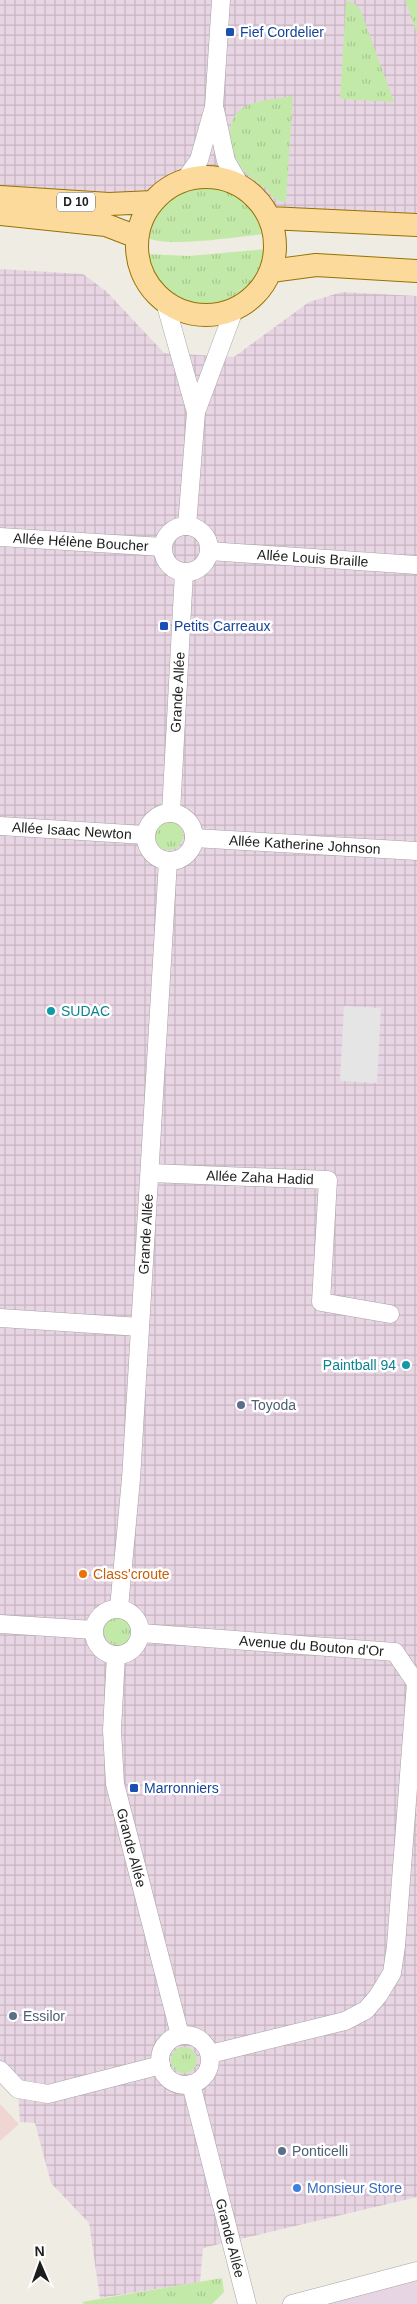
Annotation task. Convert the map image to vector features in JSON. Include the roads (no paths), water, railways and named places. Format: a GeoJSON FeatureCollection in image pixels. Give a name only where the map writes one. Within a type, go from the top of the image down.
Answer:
{"type":"FeatureCollection","features":[{"type":"Feature","properties":{"kind":"main road"},"geometry":{"type":"LineString","coordinates":[[204,177],[224,179],[240,185],[260,202],[269,218],[276,241],[275,258],[262,289],[246,303],[234,310],[211,316],[189,314],[165,302],[146,282],[138,265],[137,238],[143,217],[153,202],[169,188],[185,180],[204,177]]}},
{"type":"Feature","properties":{"kind":"main road","name":"D 10"},"geometry":{"type":"LineString","coordinates":[[0,197],[109,204],[153,202]]}},
{"type":"Feature","properties":{"kind":"main road","name":"D 10"},"geometry":{"type":"LineString","coordinates":[[0,214],[106,225],[137,238]]}},
{"type":"Feature","properties":{"kind":"main road"},"geometry":{"type":"LineString","coordinates":[[269,218],[417,225]]}},
{"type":"Feature","properties":{"kind":"main road"},"geometry":{"type":"LineString","coordinates":[[271,271],[316,265],[417,271]]}},
{"type":"Feature","properties":{"kind":"street"},"geometry":{"type":"LineString","coordinates":[[185,180],[200,160],[214,107],[221,0]]}},
{"type":"Feature","properties":{"kind":"street"},"geometry":{"type":"LineString","coordinates":[[214,107],[226,160],[240,185]]}},
{"type":"Feature","properties":{"kind":"street"},"geometry":{"type":"LineString","coordinates":[[165,302],[196,412]]}},
{"type":"Feature","properties":{"kind":"street"},"geometry":{"type":"LineString","coordinates":[[187,526],[196,412],[234,310]]}},
{"type":"Feature","properties":{"kind":"street"},"geometry":{"type":"LineString","coordinates":[[187,526],[195,528],[203,534],[208,542],[209,550],[201,566],[193,571],[184,572],[176,570],[169,564],[164,557],[163,548],[166,538],[171,532],[187,526]]}},
{"type":"Feature","properties":{"kind":"street","name":"Allée Hélène Boucher"},"geometry":{"type":"LineString","coordinates":[[0,537],[163,548]]}},
{"type":"Feature","properties":{"kind":"street","name":"Allée Louis Braille"},"geometry":{"type":"LineString","coordinates":[[209,550],[417,565]]}},
{"type":"Feature","properties":{"kind":"street","name":"Grande Allée"},"geometry":{"type":"LineString","coordinates":[[171,813],[184,572]]}},
{"type":"Feature","properties":{"kind":"street"},"geometry":{"type":"LineString","coordinates":[[171,813],[181,815],[188,821],[194,838],[192,847],[186,855],[168,861],[152,853],[148,847],[145,835],[147,827],[153,818],[171,813]]}},
{"type":"Feature","properties":{"kind":"street","name":"Allée Isaac Newton"},"geometry":{"type":"LineString","coordinates":[[0,826],[145,835]]}},
{"type":"Feature","properties":{"kind":"street","name":"Allée Katherine Johnson"},"geometry":{"type":"LineString","coordinates":[[194,838],[417,851]]}},
{"type":"Feature","properties":{"kind":"street","name":"Grande Allée"},"geometry":{"type":"LineString","coordinates":[[119,1608],[131,1479],[168,861]]}},
{"type":"Feature","properties":{"kind":"street","name":"Allée Zaha Hadid"},"geometry":{"type":"LineString","coordinates":[[150,1173],[328,1180],[321,1302],[390,1314]]}},
{"type":"Feature","properties":{"kind":"street"},"geometry":{"type":"LineString","coordinates":[[0,1318],[140,1327]]}},
{"type":"Feature","properties":{"kind":"street"},"geometry":{"type":"LineString","coordinates":[[119,1608],[128,1610],[135,1616],[140,1624],[141,1633],[138,1643],[133,1649],[126,1654],[116,1655],[100,1648],[95,1639],[94,1630],[96,1622],[102,1614],[110,1609],[119,1608]]}},
{"type":"Feature","properties":{"kind":"street"},"geometry":{"type":"LineString","coordinates":[[0,1624],[94,1630]]}},
{"type":"Feature","properties":{"kind":"street","name":"Avenue du Bouton d'Or"},"geometry":{"type":"LineString","coordinates":[[141,1633],[395,1652],[416,1683],[397,1937],[392,1973],[378,1996],[366,2010],[345,2021],[210,2054]]}},
{"type":"Feature","properties":{"kind":"street","name":"Grande Allée"},"geometry":{"type":"LineString","coordinates":[[116,1655],[112,1730],[115,1784],[180,2036]]}},
{"type":"Feature","properties":{"kind":"street"},"geometry":{"type":"LineString","coordinates":[[190,2035],[198,2038],[206,2045],[210,2054],[210,2065],[206,2073],[200,2080],[191,2084],[181,2084],[172,2081],[165,2074],[161,2065],[160,2055],[164,2046],[171,2039],[180,2036],[190,2035]]}},
{"type":"Feature","properties":{"kind":"street"},"geometry":{"type":"LineString","coordinates":[[0,2070],[18,2089],[48,2094],[161,2065]]}},
{"type":"Feature","properties":{"kind":"street","name":"Grande Allée"},"geometry":{"type":"LineString","coordinates":[[191,2084],[247,2304]]}},
{"type":"Feature","properties":{"kind":"street"},"geometry":{"type":"LineString","coordinates":[[292,2304],[417,2271]]}},
{"type":"Feature","properties":{"kind":"place","name":"Fief Cordelier"},"geometry":{"type":"Point","coordinates":[230,32]}},
{"type":"Feature","properties":{"kind":"place","name":"Petits Carreaux"},"geometry":{"type":"Point","coordinates":[164,626]}},
{"type":"Feature","properties":{"kind":"place","name":"SUDAC"},"geometry":{"type":"Point","coordinates":[51,1011]}},
{"type":"Feature","properties":{"kind":"place","name":"Paintball 94"},"geometry":{"type":"Point","coordinates":[406,1365]}},
{"type":"Feature","properties":{"kind":"place","name":"Toyoda"},"geometry":{"type":"Point","coordinates":[241,1405]}},
{"type":"Feature","properties":{"kind":"place","name":"Class'croute"},"geometry":{"type":"Point","coordinates":[83,1574]}},
{"type":"Feature","properties":{"kind":"place","name":"Marronniers"},"geometry":{"type":"Point","coordinates":[134,1788]}},
{"type":"Feature","properties":{"kind":"place","name":"Essilor"},"geometry":{"type":"Point","coordinates":[13,2016]}},
{"type":"Feature","properties":{"kind":"place","name":"Ponticelli"},"geometry":{"type":"Point","coordinates":[282,2151]}},
{"type":"Feature","properties":{"kind":"place","name":"Monsieur Store"},"geometry":{"type":"Point","coordinates":[297,2188]}}]}
